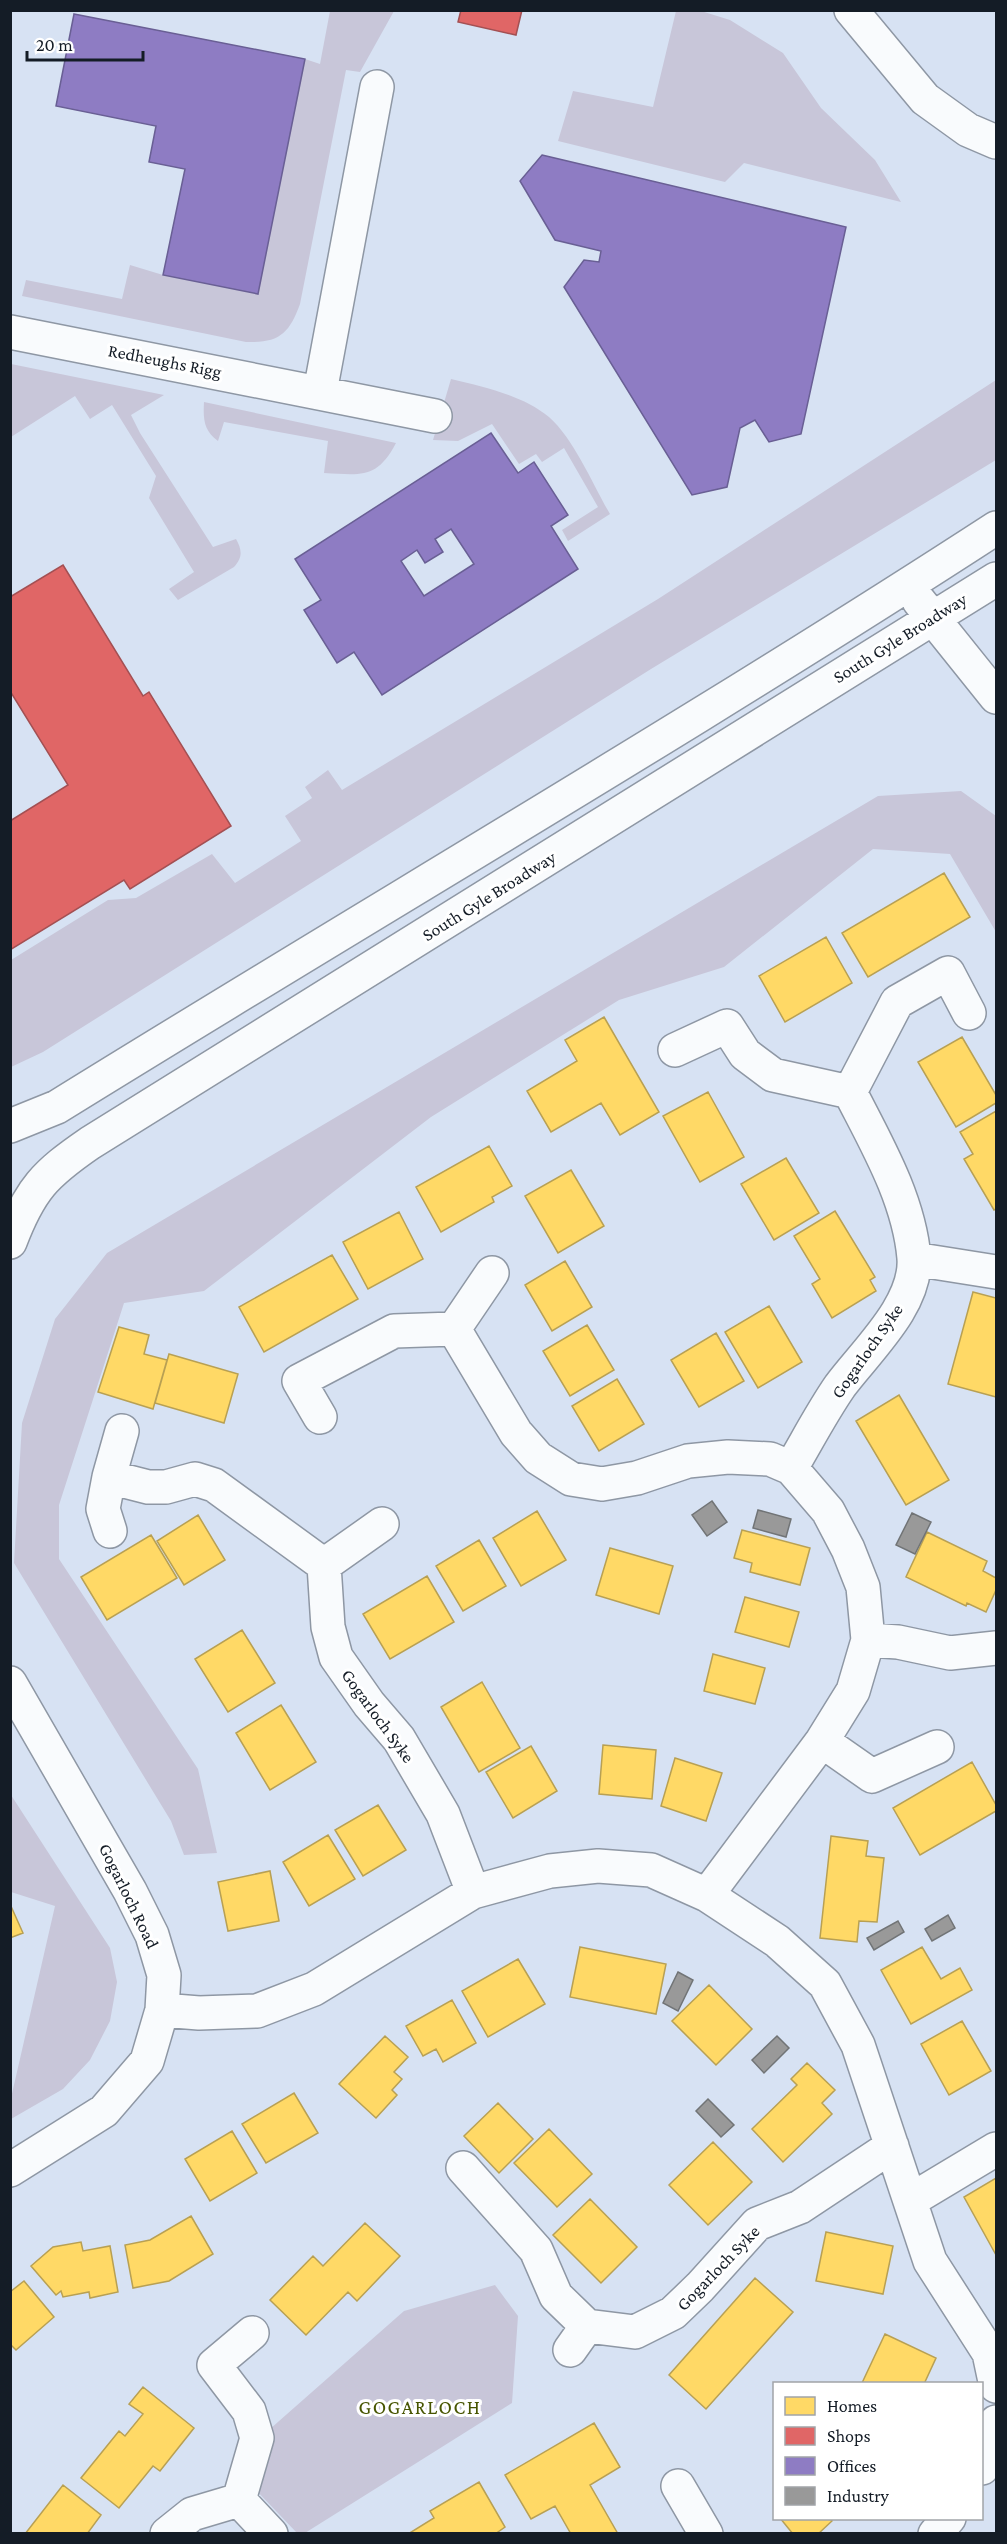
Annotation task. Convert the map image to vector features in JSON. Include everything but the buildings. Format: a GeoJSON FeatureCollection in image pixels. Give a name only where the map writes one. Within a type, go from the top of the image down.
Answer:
{"type":"FeatureCollection","features":[{"type":"Feature","properties":{"kind":"street"},"geometry":{"type":"LineString","coordinates":[[851,10],[925,99],[969,130],[996,142]]}},
{"type":"Feature","properties":{"kind":"street"},"geometry":{"type":"LineString","coordinates":[[320,392],[377,87]]}},
{"type":"Feature","properties":{"kind":"street","name":"Redheughs Rigg"},"geometry":{"type":"LineString","coordinates":[[10,332],[435,416]]}},
{"type":"Feature","properties":{"kind":"street"},"geometry":{"type":"LineString","coordinates":[[10,1126],[57,1107],[321,944],[444,873],[905,587],[996,528]]}},
{"type":"Feature","properties":{"kind":"street","name":"South Gyle Broadway"},"geometry":{"type":"LineString","coordinates":[[10,1242],[23,1210],[38,1185],[60,1163],[996,579]]}},
{"type":"Feature","properties":{"kind":"street"},"geometry":{"type":"LineString","coordinates":[[905,587],[933,617],[996,697]]}},
{"type":"Feature","properties":{"kind":"street"},"geometry":{"type":"LineString","coordinates":[[675,1050],[727,1026],[745,1054],[773,1075],[850,1092],[897,1002],[948,973],[969,1012]]}},
{"type":"Feature","properties":{"kind":"street","name":"Gogarloch Syke"},"geometry":{"type":"LineString","coordinates":[[791,1468],[840,1387],[893,1320],[908,1292],[914,1259],[896,1189],[850,1092]]}},
{"type":"Feature","properties":{"kind":"street"},"geometry":{"type":"LineString","coordinates":[[914,1259],[996,1272]]}},
{"type":"Feature","properties":{"kind":"street"},"geometry":{"type":"LineString","coordinates":[[454,1329],[492,1273]]}},
{"type":"Feature","properties":{"kind":"street"},"geometry":{"type":"LineString","coordinates":[[454,1329],[516,1433],[538,1458],[570,1479],[602,1484],[637,1478],[688,1461],[728,1457],[770,1459],[791,1468],[828,1511],[848,1549],[863,1587],[868,1640],[853,1690],[822,1741],[707,1895]]}},
{"type":"Feature","properties":{"kind":"street"},"geometry":{"type":"LineString","coordinates":[[320,1417],[299,1381],[394,1331],[454,1329]]}},
{"type":"Feature","properties":{"kind":"street"},"geometry":{"type":"LineString","coordinates":[[110,1531],[103,1509],[122,1431]]}},
{"type":"Feature","properties":{"kind":"street"},"geometry":{"type":"LineString","coordinates":[[109,1478],[147,1487],[166,1487],[195,1479],[214,1485],[324,1565],[382,1524]]}},
{"type":"Feature","properties":{"kind":"street","name":"Gogarloch Syke"},"geometry":{"type":"LineString","coordinates":[[324,1565],[328,1627],[336,1657],[369,1704],[399,1739],[443,1814],[473,1892]]}},
{"type":"Feature","properties":{"kind":"street"},"geometry":{"type":"LineString","coordinates":[[868,1640],[898,1642],[950,1653],[996,1648]]}},
{"type":"Feature","properties":{"kind":"street","name":"Gogarloch Road"},"geometry":{"type":"LineString","coordinates":[[10,1683],[130,1891],[152,1935],[164,1975],[162,2010],[147,2061],[104,2111],[10,2170]]}},
{"type":"Feature","properties":{"kind":"street"},"geometry":{"type":"LineString","coordinates":[[822,1741],[872,1776],[937,1747]]}},
{"type":"Feature","properties":{"kind":"street"},"geometry":{"type":"LineString","coordinates":[[162,2010],[199,2013],[257,2011],[314,1989],[473,1892],[550,1871],[598,1866],[651,1870],[707,1895],[777,1941],[825,1984],[858,2045],[930,2261],[993,2351],[996,2386]]}},
{"type":"Feature","properties":{"kind":"street","name":"Gogarloch Syke"},"geometry":{"type":"LineString","coordinates":[[463,2168],[536,2250],[556,2296],[579,2338],[635,2332],[673,2313],[757,2224],[800,2207],[892,2146]]}},
{"type":"Feature","properties":{"kind":"street"},"geometry":{"type":"LineString","coordinates":[[910,2200],[996,2149]]}},
{"type":"Feature","properties":{"kind":"street"},"geometry":{"type":"LineString","coordinates":[[239,2500],[257,2438],[249,2411],[214,2365],[252,2333]]}},
{"type":"Feature","properties":{"kind":"street"},"geometry":{"type":"LineString","coordinates":[[983,2465],[987,2459],[996,2422]]}},
{"type":"Feature","properties":{"kind":"street"},"geometry":{"type":"LineString","coordinates":[[678,2486],[706,2534]]}},
{"type":"Feature","properties":{"kind":"street"},"geometry":{"type":"LineString","coordinates":[[167,2534],[192,2514],[239,2500]]}},
{"type":"Feature","properties":{"kind":"street"},"geometry":{"type":"LineString","coordinates":[[239,2500],[271,2534]]}},
{"type":"Feature","properties":{"kind":"street"},"geometry":{"type":"LineString","coordinates":[[935,2534],[947,2520]]}},
{"type":"Feature","properties":{"kind":"shaded area"},"geometry":{"type":"Polygon","coordinates":[[[330,11],[394,11],[360,72],[346,70],[300,304],[292,323],[281,335],[267,341],[246,342],[22,296],[26,280],[122,299],[130,265],[163,275],[258,294],[305,59],[320,64],[330,11]]]}},
{"type":"Feature","properties":{"kind":"shaded area"},"geometry":{"type":"Polygon","coordinates":[[[676,11],[701,11],[730,20],[783,53],[821,108],[875,160],[901,202],[744,163],[725,182],[558,141],[573,91],[653,107],[676,11]]]}},
{"type":"Feature","properties":{"kind":"shaded area"},"geometry":{"type":"Polygon","coordinates":[[[11,364],[164,395],[131,415],[140,433],[213,547],[236,539],[241,553],[234,567],[178,600],[169,589],[194,572],[149,498],[156,476],[112,405],[90,419],[75,396],[11,437],[11,364]]]}},
{"type":"Feature","properties":{"kind":"shaded area"},"geometry":{"type":"Polygon","coordinates":[[[451,379],[515,397],[549,417],[567,437],[610,514],[568,541],[562,530],[598,507],[564,448],[542,462],[536,454],[519,464],[492,424],[458,441],[433,440],[451,379]]]}},
{"type":"Feature","properties":{"kind":"shaded area"},"geometry":{"type":"Polygon","coordinates":[[[996,380],[996,460],[651,669],[43,1052],[11,1067],[11,960],[108,900],[136,898],[212,854],[235,883],[301,841],[285,816],[312,798],[305,787],[328,770],[342,790],[658,599],[996,380]]]}},
{"type":"Feature","properties":{"kind":"shaded area"},"geometry":{"type":"Polygon","coordinates":[[[204,402],[396,443],[389,455],[375,469],[358,474],[324,473],[328,441],[224,422],[218,441],[205,424],[204,402]]]}},
{"type":"Feature","properties":{"kind":"shaded area"},"geometry":{"type":"Polygon","coordinates":[[[961,791],[996,816],[996,932],[950,854],[873,849],[724,967],[619,1000],[431,1117],[204,1291],[124,1303],[59,1505],[59,1559],[198,1769],[217,1853],[184,1855],[171,1821],[14,1563],[22,1423],[55,1319],[107,1253],[878,796],[961,791]]]}},
{"type":"Feature","properties":{"kind":"shaded area"},"geometry":{"type":"Polygon","coordinates":[[[11,1795],[110,1948],[117,1982],[110,2021],[90,2060],[63,2089],[11,2119],[11,2098],[55,1906],[11,1892],[11,1795]]]}},
{"type":"Feature","properties":{"kind":"shaded area"},"geometry":{"type":"Polygon","coordinates":[[[495,2285],[518,2316],[512,2403],[305,2533],[297,2533],[253,2487],[270,2429],[404,2311],[495,2285]]]}},
{"type":"Feature","properties":{"kind":"district","name":"GOGARLOCH"},"geometry":{"type":"Point","coordinates":[420,2407]}}]}
